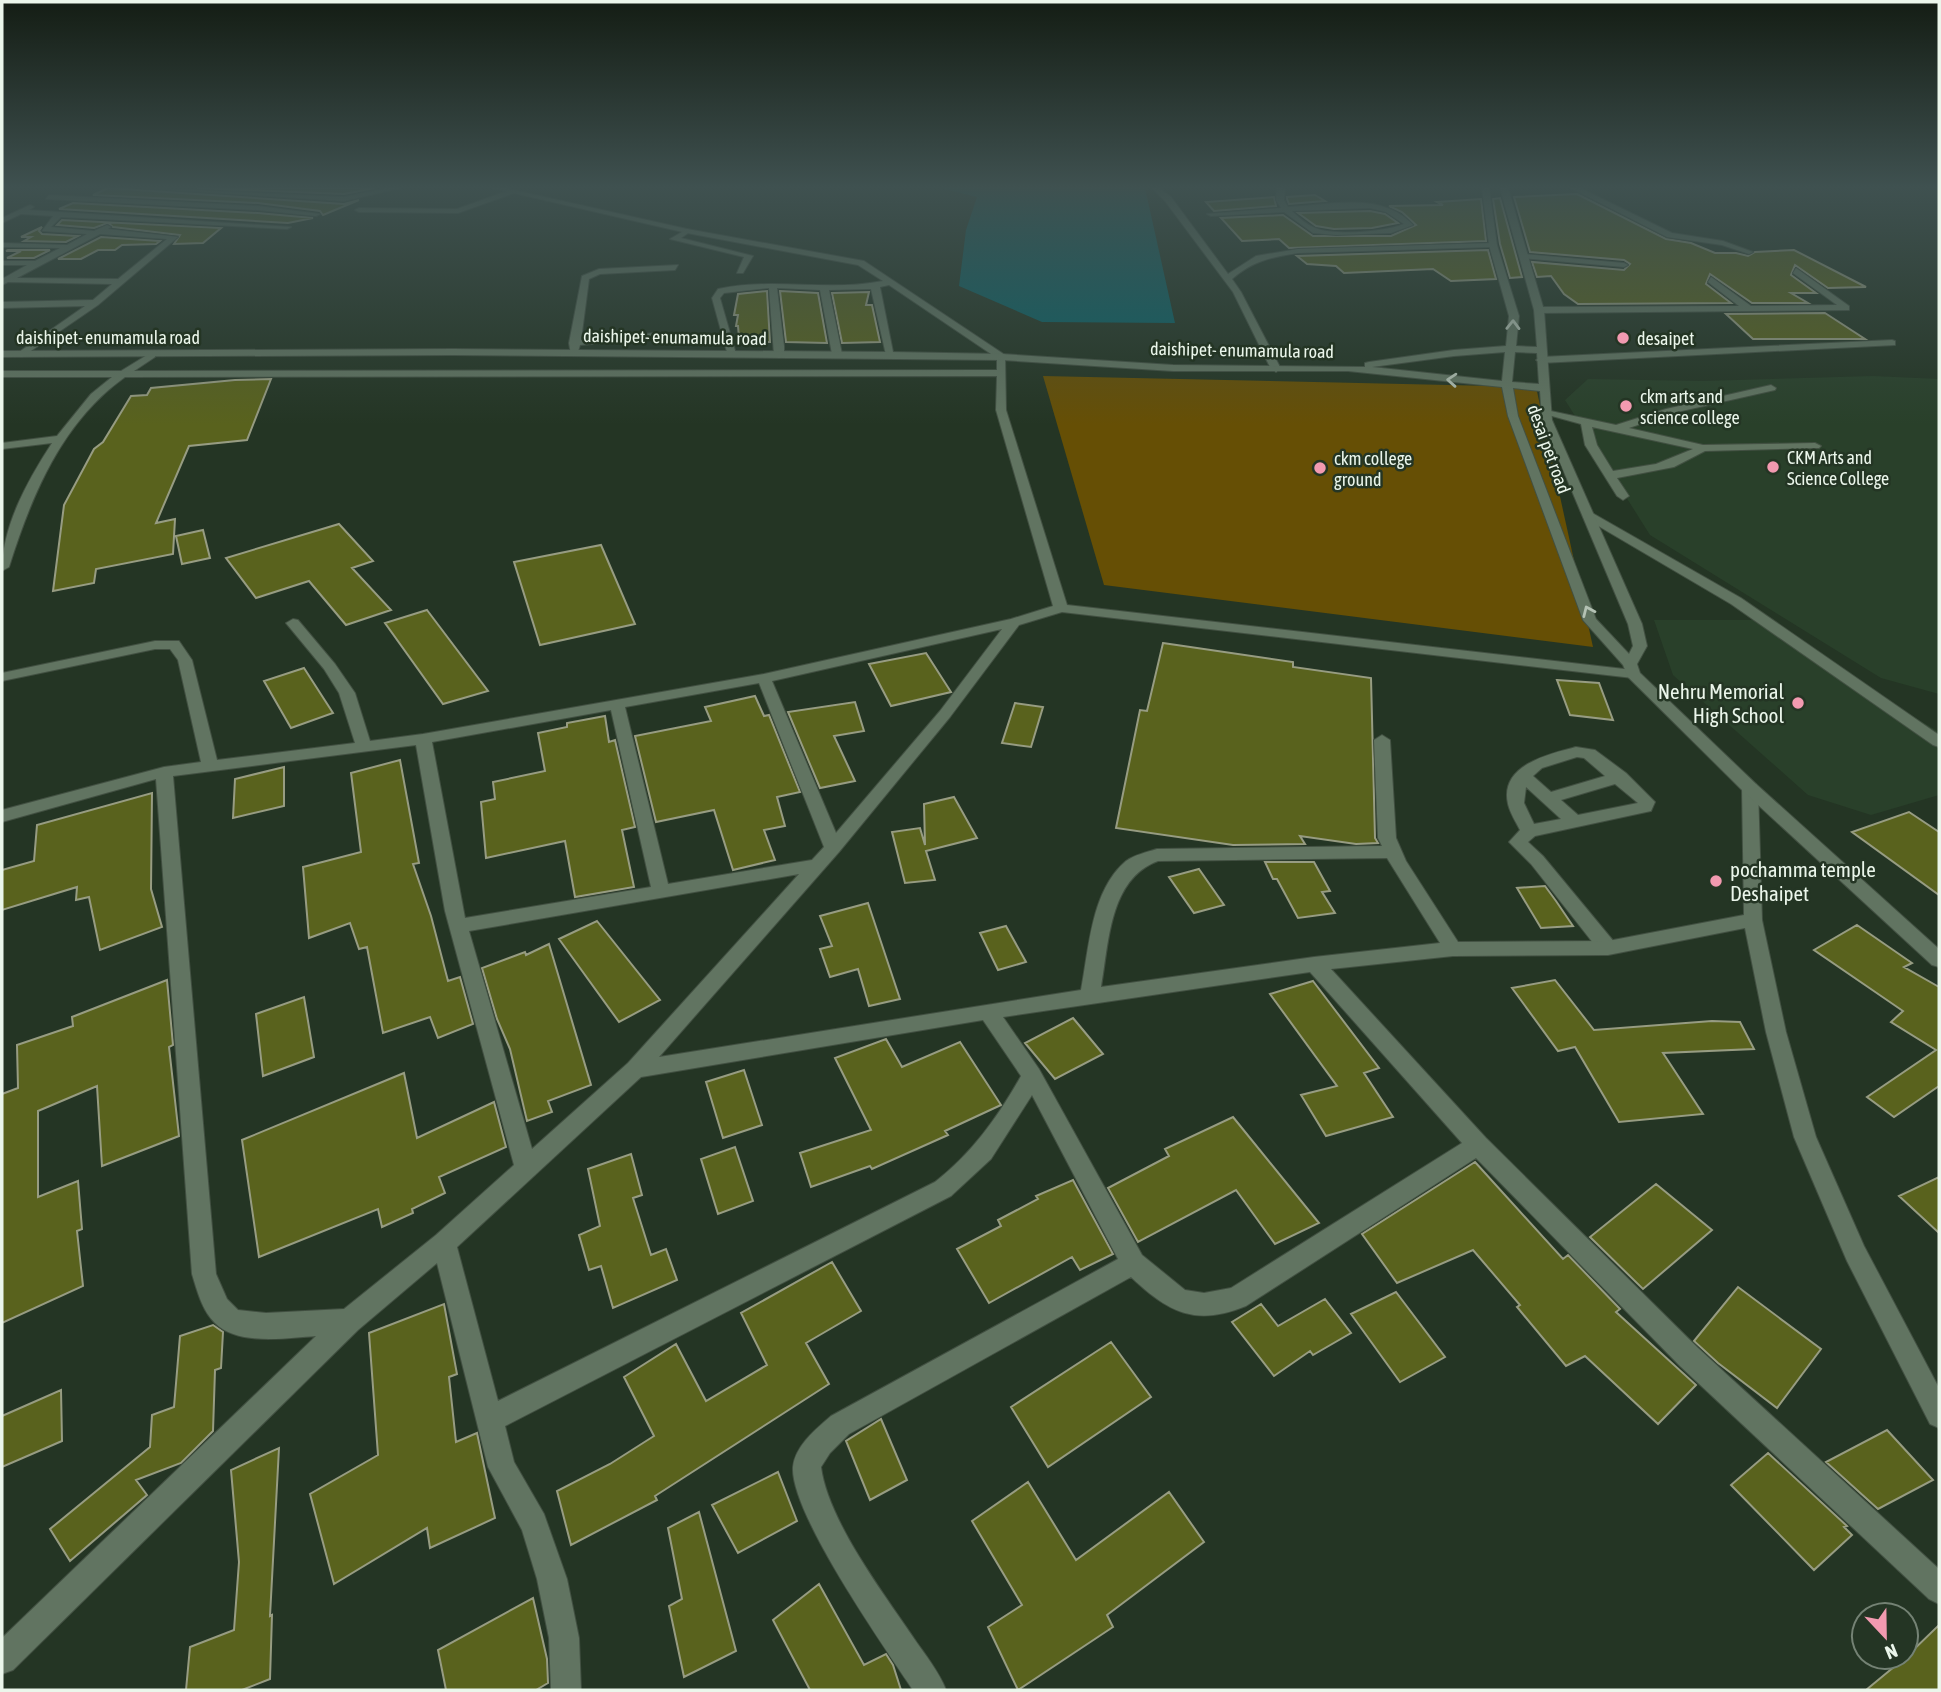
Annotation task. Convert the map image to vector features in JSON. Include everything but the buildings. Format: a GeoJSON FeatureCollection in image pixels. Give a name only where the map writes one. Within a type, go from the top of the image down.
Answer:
{"type":"FeatureCollection","features":[{"type":"Feature","properties":{"kind":"street"},"geometry":{"type":"LineString","coordinates":[[3,281],[28,267]]}},
{"type":"Feature","properties":{"kind":"street"},"geometry":{"type":"LineString","coordinates":[[22,354],[95,303],[138,267]]}},
{"type":"Feature","properties":{"kind":"street"},"geometry":{"type":"LineString","coordinates":[[655,336],[574,348],[587,276],[599,272],[675,267]]}},
{"type":"Feature","properties":{"kind":"street"},"geometry":{"type":"LineString","coordinates":[[740,271],[742,267]]}},
{"type":"Feature","properties":{"kind":"street"},"geometry":{"type":"LineString","coordinates":[[867,267],[1002,357],[1001,410],[1061,608]]}},
{"type":"Feature","properties":{"kind":"street"},"geometry":{"type":"LineString","coordinates":[[1218,267],[1237,292],[1276,369]]}},
{"type":"Feature","properties":{"kind":"street"},"geometry":{"type":"LineString","coordinates":[[1227,279],[1242,267]]}},
{"type":"Feature","properties":{"kind":"street","name":"desai pet road"},"geometry":{"type":"LineString","coordinates":[[1499,267],[1514,316],[1507,384],[1513,416],[1590,620],[1632,669],[1750,788],[1939,960]]}},
{"type":"Feature","properties":{"kind":"street","name":"desai pet road"},"geometry":{"type":"LineString","coordinates":[[1526,267],[1539,310],[1545,413],[1635,624],[1640,646],[1632,669]]}},
{"type":"Feature","properties":{"kind":"street"},"geometry":{"type":"LineString","coordinates":[[1539,310],[1846,308],[1796,271]]}},
{"type":"Feature","properties":{"kind":"street"},"geometry":{"type":"LineString","coordinates":[[1711,280],[1749,309]]}},
{"type":"Feature","properties":{"kind":"street"},"geometry":{"type":"LineString","coordinates":[[3,281],[120,282]]}},
{"type":"Feature","properties":{"kind":"street"},"geometry":{"type":"LineString","coordinates":[[731,354],[717,293],[730,289],[875,286],[892,282]]}},
{"type":"Feature","properties":{"kind":"street"},"geometry":{"type":"LineString","coordinates":[[824,286],[837,354]]}},
{"type":"Feature","properties":{"kind":"street"},"geometry":{"type":"LineString","coordinates":[[875,286],[891,355]]}},
{"type":"Feature","properties":{"kind":"street"},"geometry":{"type":"LineString","coordinates":[[773,287],[774,310],[780,331],[779,355]]}},
{"type":"Feature","properties":{"kind":"street"},"geometry":{"type":"LineString","coordinates":[[2,305],[95,303]]}},
{"type":"Feature","properties":{"kind":"street","name":"daishipet- enumamula road"},"geometry":{"type":"LineString","coordinates":[[1348,369],[1454,352],[1512,348],[1540,355],[1892,343]]}},
{"type":"Feature","properties":{"kind":"street","name":"daishipet- enumamula road"},"geometry":{"type":"LineString","coordinates":[[2,354],[152,355],[574,348],[731,354],[1002,357],[1160,367],[1348,369],[1544,388]]}},
{"type":"Feature","properties":{"kind":"street"},"geometry":{"type":"LineString","coordinates":[[2,567],[15,525],[63,438],[94,397],[121,374],[152,355]]}},
{"type":"Feature","properties":{"kind":"street"},"geometry":{"type":"LineString","coordinates":[[2,374],[1002,373]]}},
{"type":"Feature","properties":{"kind":"street"},"geometry":{"type":"LineString","coordinates":[[1615,429],[1670,411],[1771,388]]}},
{"type":"Feature","properties":{"kind":"street"},"geometry":{"type":"LineString","coordinates":[[1545,413],[1703,448],[1815,446]]}},
{"type":"Feature","properties":{"kind":"street"},"geometry":{"type":"LineString","coordinates":[[1586,422],[1591,445],[1623,496]]}},
{"type":"Feature","properties":{"kind":"street"},"geometry":{"type":"LineString","coordinates":[[2,446],[63,438]]}},
{"type":"Feature","properties":{"kind":"street"},"geometry":{"type":"LineString","coordinates":[[1609,475],[1675,464],[1685,461],[1703,448]]}},
{"type":"Feature","properties":{"kind":"street"},"geometry":{"type":"LineString","coordinates":[[1587,514],[1736,601],[1939,742]]}},
{"type":"Feature","properties":{"kind":"street"},"geometry":{"type":"LineString","coordinates":[[2,816],[164,772],[210,764],[423,739],[764,678],[1014,622],[1061,608],[1632,669]]}},
{"type":"Feature","properties":{"kind":"street"},"geometry":{"type":"LineString","coordinates":[[2,1659],[349,1321],[444,1243],[635,1069],[825,857],[945,714],[1014,622]]}},
{"type":"Feature","properties":{"kind":"street"},"geometry":{"type":"LineString","coordinates":[[293,623],[330,667],[347,693],[364,747]]}},
{"type":"Feature","properties":{"kind":"street"},"geometry":{"type":"LineString","coordinates":[[2,677],[155,645],[174,644],[185,660],[210,764]]}},
{"type":"Feature","properties":{"kind":"street"},"geometry":{"type":"LineString","coordinates":[[764,678],[825,857]]}},
{"type":"Feature","properties":{"kind":"street"},"geometry":{"type":"LineString","coordinates":[[617,704],[661,892]]}},
{"type":"Feature","properties":{"kind":"street"},"geometry":{"type":"LineString","coordinates":[[423,739],[458,926],[526,1169]]}},
{"type":"Feature","properties":{"kind":"street"},"geometry":{"type":"LineString","coordinates":[[1382,740],[1387,838],[1453,949]]}},
{"type":"Feature","properties":{"kind":"street"},"geometry":{"type":"LineString","coordinates":[[1529,831],[1516,803],[1518,782],[1536,764],[1576,751],[1597,758],[1643,796],[1647,802],[1645,807],[1529,831],[1518,842],[1537,860],[1608,948]]}},
{"type":"Feature","properties":{"kind":"street"},"geometry":{"type":"LineString","coordinates":[[164,772],[204,1274],[211,1296],[227,1318],[249,1325],[349,1321]]}},
{"type":"Feature","properties":{"kind":"street"},"geometry":{"type":"LineString","coordinates":[[1523,776],[1574,822]]}},
{"type":"Feature","properties":{"kind":"street"},"geometry":{"type":"LineString","coordinates":[[1549,798],[1620,777]]}},
{"type":"Feature","properties":{"kind":"street"},"geometry":{"type":"LineString","coordinates":[[1750,788],[1753,920],[1776,1032],[1805,1137],[1855,1254],[1939,1415]]}},
{"type":"Feature","properties":{"kind":"street"},"geometry":{"type":"LineString","coordinates":[[1090,995],[1107,910],[1118,883],[1133,865],[1157,856],[1170,855],[1393,852]]}},
{"type":"Feature","properties":{"kind":"street"},"geometry":{"type":"LineString","coordinates":[[458,926],[661,892],[825,857]]}},
{"type":"Feature","properties":{"kind":"street"},"geometry":{"type":"LineString","coordinates":[[635,1069],[1090,995],[1314,964],[1453,949],[1608,948],[1753,920]]}},
{"type":"Feature","properties":{"kind":"street"},"geometry":{"type":"LineString","coordinates":[[1314,964],[1478,1145],[1689,1357],[1939,1589]]}},
{"type":"Feature","properties":{"kind":"street"},"geometry":{"type":"LineString","coordinates":[[988,1011],[1032,1075],[1133,1263],[1168,1296],[1186,1304],[1213,1306],[1237,1298],[1478,1145]]}},
{"type":"Feature","properties":{"kind":"street"},"geometry":{"type":"LineString","coordinates":[[491,1419],[943,1189],[980,1158],[1010,1115],[1032,1075]]}},
{"type":"Feature","properties":{"kind":"street"},"geometry":{"type":"LineString","coordinates":[[444,1243],[502,1467],[534,1524],[552,1578],[564,1638],[566,1690]]}},
{"type":"Feature","properties":{"kind":"street"},"geometry":{"type":"LineString","coordinates":[[931,1690],[829,1530],[809,1492],[807,1466],[821,1442],[839,1425],[1133,1263]]}},
{"type":"Feature","properties":{"kind":"shaded area"},"geometry":{"type":"Polygon","coordinates":[[[1043,376],[1536,387],[1593,647],[1104,585],[1043,376]]]}},
{"type":"Feature","properties":{"kind":"shaded area","name":"CKM Arts and Science College"},"geometry":{"type":"Polygon","coordinates":[[[1873,376],[1939,379],[1939,694],[1881,678],[1650,535],[1565,400],[1588,379],[1702,381],[1873,376]]]}},
{"type":"Feature","properties":{"kind":"shaded area","name":"Nehru Memorial High School"},"geometry":{"type":"Polygon","coordinates":[[[1654,620],[1754,620],[1939,732],[1939,795],[1871,815],[1808,795],[1673,675],[1654,620]]]}},
{"type":"Feature","properties":{"kind":"water"},"geometry":{"type":"Polygon","coordinates":[[[961,267],[1163,267],[1175,323],[1042,322],[959,286],[961,267]]]}},
{"type":"Feature","properties":{"kind":"place","name":"desaipet"},"geometry":{"type":"Point","coordinates":[1623,338]}},
{"type":"Feature","properties":{"kind":"place","name":"ckm arts and science college"},"geometry":{"type":"Point","coordinates":[1626,406]}},
{"type":"Feature","properties":{"kind":"place","name":"CKM Arts and Science College"},"geometry":{"type":"Point","coordinates":[1773,467]}},
{"type":"Feature","properties":{"kind":"place","name":"ckm college ground"},"geometry":{"type":"Point","coordinates":[1320,468]}},
{"type":"Feature","properties":{"kind":"place","name":"Nehru Memorial High School"},"geometry":{"type":"Point","coordinates":[1798,703]}},
{"type":"Feature","properties":{"kind":"place","name":"pochamma temple Deshaipet"},"geometry":{"type":"Point","coordinates":[1716,881]}}]}
